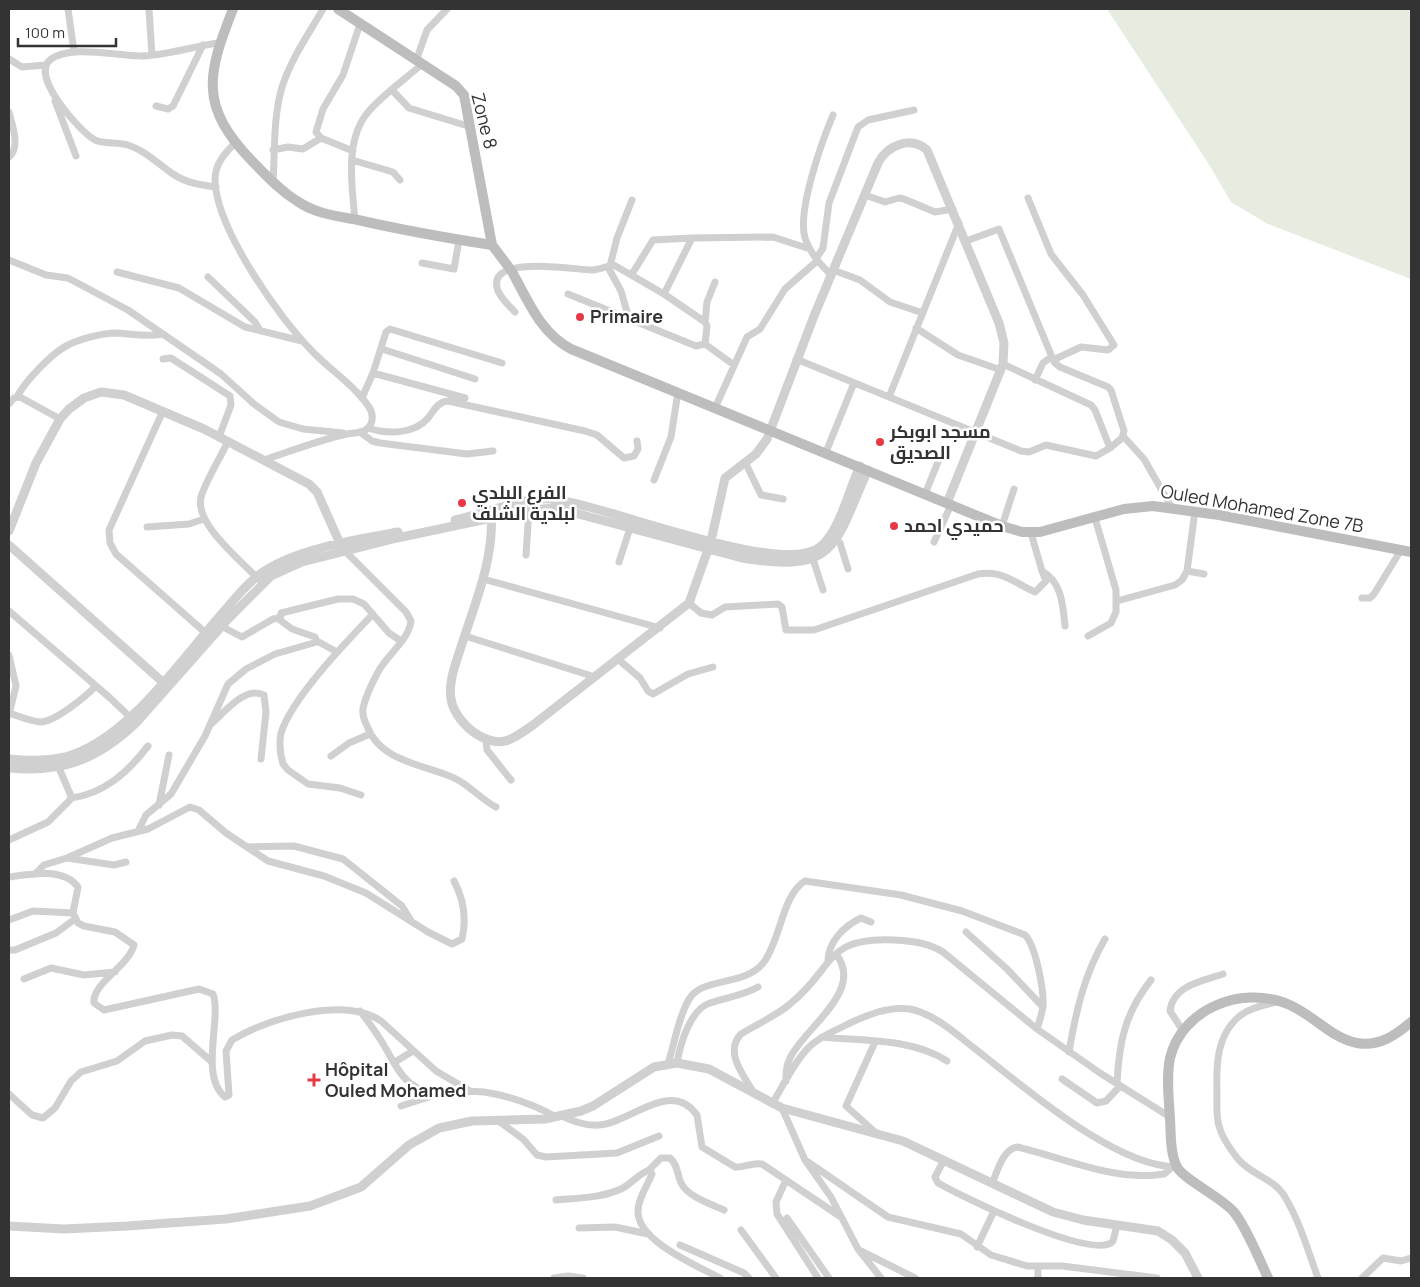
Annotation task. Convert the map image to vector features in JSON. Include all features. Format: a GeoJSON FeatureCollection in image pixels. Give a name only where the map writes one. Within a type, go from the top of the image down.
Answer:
{"type":"FeatureCollection","features":[{"type":"Feature","properties":{"kind":"main road"},"geometry":{"type":"LineString","coordinates":[[233,9],[219,43],[214,64],[214,98],[218,113],[226,132],[235,143],[273,183],[297,202],[314,211],[492,245],[510,269],[542,326],[557,341],[584,355],[826,452],[1002,526],[1031,533]]}},
{"type":"Feature","properties":{"kind":"main road","name":"Zone 8"},"geometry":{"type":"LineString","coordinates":[[338,9],[460,90],[466,100],[492,245]]}},
{"type":"Feature","properties":{"kind":"main road","name":"Ouled Mohamed Zone 7B"},"geometry":{"type":"LineString","coordinates":[[1031,533],[1147,506],[1194,511],[1406,551]]}},
{"type":"Feature","properties":{"kind":"main road"},"geometry":{"type":"LineString","coordinates":[[1268,1278],[1235,1213],[1224,1202],[1174,1167],[1170,1118],[1169,1064],[1183,1031],[1201,1012],[1232,1000],[1260,997],[1292,1006],[1339,1036],[1359,1044],[1384,1041],[1411,1022]]}},
{"type":"Feature","properties":{"kind":"street"},"geometry":{"type":"LineString","coordinates":[[68,9],[74,52]]}},
{"type":"Feature","properties":{"kind":"street"},"geometry":{"type":"LineString","coordinates":[[149,9],[152,55]]}},
{"type":"Feature","properties":{"kind":"street"},"geometry":{"type":"LineString","coordinates":[[273,183],[273,150],[282,87],[296,56],[323,9]]}},
{"type":"Feature","properties":{"kind":"street"},"geometry":{"type":"LineString","coordinates":[[355,220],[352,160],[362,120],[419,63],[424,37],[447,9]]}},
{"type":"Feature","properties":{"kind":"street"},"geometry":{"type":"LineString","coordinates":[[353,151],[321,138],[316,132],[321,114],[341,79],[360,24]]}},
{"type":"Feature","properties":{"kind":"street"},"geometry":{"type":"LineString","coordinates":[[9,59],[22,68],[46,65],[53,58],[74,52],[152,55],[219,43]]}},
{"type":"Feature","properties":{"kind":"street"},"geometry":{"type":"LineString","coordinates":[[156,106],[168,109],[173,106],[203,45]]}},
{"type":"Feature","properties":{"kind":"street"},"geometry":{"type":"LineString","coordinates":[[46,65],[57,110],[76,156]]}},
{"type":"Feature","properties":{"kind":"street"},"geometry":{"type":"LineString","coordinates":[[392,90],[409,108],[471,127]]}},
{"type":"Feature","properties":{"kind":"street"},"geometry":{"type":"LineString","coordinates":[[54,98],[96,141],[116,142],[130,146],[150,156],[181,179],[195,184],[216,187]]}},
{"type":"Feature","properties":{"kind":"street"},"geometry":{"type":"LineString","coordinates":[[715,408],[745,339],[760,329],[785,289],[816,260],[822,248],[830,203],[858,127],[868,120],[914,110]]}},
{"type":"Feature","properties":{"kind":"street"},"geometry":{"type":"LineString","coordinates":[[9,112],[15,145],[13,154],[9,157]]}},
{"type":"Feature","properties":{"kind":"street"},"geometry":{"type":"LineString","coordinates":[[833,115],[823,137],[805,208],[804,232],[810,249],[816,260],[832,272],[860,280],[890,302],[923,312]]}},
{"type":"Feature","properties":{"kind":"street"},"geometry":{"type":"LineString","coordinates":[[273,150],[288,147],[303,149],[321,138]]}},
{"type":"Feature","properties":{"kind":"street"},"geometry":{"type":"LineString","coordinates":[[235,143],[219,164],[215,178],[221,207],[244,256],[274,307],[302,341],[362,398],[372,413],[368,428]]}},
{"type":"Feature","properties":{"kind":"street"},"geometry":{"type":"LineString","coordinates":[[492,514],[489,559],[451,682],[450,698],[460,719],[474,732],[500,742],[510,741],[619,660],[689,603],[710,546],[725,478],[764,444],[771,430],[796,359],[883,154],[896,145],[913,143],[927,150],[999,323],[1004,343],[1002,367],[934,542]]}},
{"type":"Feature","properties":{"kind":"street"},"geometry":{"type":"LineString","coordinates":[[352,160],[393,172],[400,180]]}},
{"type":"Feature","properties":{"kind":"street"},"geometry":{"type":"LineString","coordinates":[[865,195],[885,202],[899,198],[904,199],[935,212],[953,209]]}},
{"type":"Feature","properties":{"kind":"street"},"geometry":{"type":"LineString","coordinates":[[1028,198],[1051,254],[1083,295],[1114,345],[1108,350],[1081,347],[1052,358],[1043,362],[1035,380]]}},
{"type":"Feature","properties":{"kind":"street"},"geometry":{"type":"LineString","coordinates":[[629,319],[621,291],[611,274],[610,266],[617,238],[632,200]]}},
{"type":"Feature","properties":{"kind":"street"},"geometry":{"type":"LineString","coordinates":[[889,396],[959,223]]}},
{"type":"Feature","properties":{"kind":"street"},"geometry":{"type":"LineString","coordinates":[[966,241],[996,228],[1000,230],[1047,341],[1052,358],[1060,367],[1110,388],[1121,419],[1123,436],[1144,458],[1172,508]]}},
{"type":"Feature","properties":{"kind":"street"},"geometry":{"type":"LineString","coordinates":[[632,274],[653,240],[773,237],[810,249]]}},
{"type":"Feature","properties":{"kind":"street"},"geometry":{"type":"LineString","coordinates":[[664,294],[692,238]]}},
{"type":"Feature","properties":{"kind":"street"},"geometry":{"type":"LineString","coordinates":[[422,263],[454,269],[459,240]]}},
{"type":"Feature","properties":{"kind":"street"},"geometry":{"type":"LineString","coordinates":[[9,260],[46,275],[68,278],[128,310],[230,381],[254,404],[278,422],[303,429],[348,433],[360,432],[368,428],[387,432],[415,427],[428,418],[439,404],[448,401],[585,430],[597,435],[624,458],[634,456],[638,449],[637,441]]}},
{"type":"Feature","properties":{"kind":"street"},"geometry":{"type":"LineString","coordinates":[[514,312],[498,287],[500,277],[510,269],[549,265],[592,270],[616,265],[705,322]]}},
{"type":"Feature","properties":{"kind":"street"},"geometry":{"type":"LineString","coordinates":[[117,272],[179,288],[225,317],[245,327],[302,341]]}},
{"type":"Feature","properties":{"kind":"street"},"geometry":{"type":"LineString","coordinates":[[208,277],[255,322],[260,330]]}},
{"type":"Feature","properties":{"kind":"street"},"geometry":{"type":"LineString","coordinates":[[705,344],[707,302],[715,282]]}},
{"type":"Feature","properties":{"kind":"street"},"geometry":{"type":"LineString","coordinates":[[568,294],[696,346],[705,344],[734,365]]}},
{"type":"Feature","properties":{"kind":"street"},"geometry":{"type":"LineString","coordinates":[[916,328],[958,355],[1002,367],[1035,380],[1094,408],[1110,448]]}},
{"type":"Feature","properties":{"kind":"street"},"geometry":{"type":"LineString","coordinates":[[362,398],[390,329],[502,362]]}},
{"type":"Feature","properties":{"kind":"street"},"geometry":{"type":"LineString","coordinates":[[9,404],[17,397],[25,384],[61,349],[72,343],[113,333],[148,337],[162,334]]}},
{"type":"Feature","properties":{"kind":"street"},"geometry":{"type":"LineString","coordinates":[[382,349],[475,379]]}},
{"type":"Feature","properties":{"kind":"street"},"geometry":{"type":"LineString","coordinates":[[163,359],[171,358],[230,396],[231,405],[224,439],[202,495],[201,504],[204,518],[219,538],[259,580]]}},
{"type":"Feature","properties":{"kind":"street"},"geometry":{"type":"LineString","coordinates":[[796,359],[889,396],[976,434],[1026,452],[1046,445],[1096,456],[1110,448],[1123,436]]}},
{"type":"Feature","properties":{"kind":"street"},"geometry":{"type":"LineString","coordinates":[[373,373],[465,398]]}},
{"type":"Feature","properties":{"kind":"street"},"geometry":{"type":"LineString","coordinates":[[826,452],[854,382]]}},
{"type":"Feature","properties":{"kind":"street"},"geometry":{"type":"LineString","coordinates":[[9,531],[36,463],[60,419],[69,409],[84,398],[101,392],[124,395],[224,439],[314,488],[339,544],[406,612],[411,624],[401,641],[381,666],[365,703],[363,716],[370,734],[388,753],[457,779],[487,803],[496,807]]}},
{"type":"Feature","properties":{"kind":"street"},"geometry":{"type":"LineString","coordinates":[[654,480],[671,437],[678,392]]}},
{"type":"Feature","properties":{"kind":"street"},"geometry":{"type":"LineString","coordinates":[[17,397],[60,419]]}},
{"type":"Feature","properties":{"kind":"street"},"geometry":{"type":"LineString","coordinates":[[162,412],[109,530],[109,538],[112,549],[126,564],[208,635]]}},
{"type":"Feature","properties":{"kind":"street"},"geometry":{"type":"LineString","coordinates":[[360,432],[372,441],[390,444],[467,454],[493,451]]}},
{"type":"Feature","properties":{"kind":"street"},"geometry":{"type":"LineString","coordinates":[[264,460],[348,433]]}},
{"type":"Feature","properties":{"kind":"street"},"geometry":{"type":"LineString","coordinates":[[925,494],[942,452]]}},
{"type":"Feature","properties":{"kind":"street"},"geometry":{"type":"LineString","coordinates":[[745,462],[761,495],[783,499]]}},
{"type":"Feature","properties":{"kind":"street"},"geometry":{"type":"LineString","coordinates":[[208,635],[221,626],[265,570],[300,555],[339,544],[492,514],[563,509],[630,528],[710,546],[763,553],[796,554],[813,551],[825,542],[835,527],[864,468]]}},
{"type":"Feature","properties":{"kind":"street"},"geometry":{"type":"LineString","coordinates":[[9,768],[59,768],[100,752],[120,738],[208,635],[259,580],[284,569],[345,551],[492,514],[530,501],[552,499],[599,509],[761,561],[791,562],[813,559],[823,554],[837,540],[864,468]]}},
{"type":"Feature","properties":{"kind":"street"},"geometry":{"type":"LineString","coordinates":[[1002,526],[1014,489]]}},
{"type":"Feature","properties":{"kind":"street"},"geometry":{"type":"LineString","coordinates":[[526,555],[529,510]]}},
{"type":"Feature","properties":{"kind":"street"},"geometry":{"type":"LineString","coordinates":[[1118,601],[1175,586],[1187,571],[1194,511]]}},
{"type":"Feature","properties":{"kind":"street"},"geometry":{"type":"LineString","coordinates":[[147,527],[189,524],[204,518]]}},
{"type":"Feature","properties":{"kind":"street"},"geometry":{"type":"LineString","coordinates":[[1088,636],[1111,623],[1118,601],[1095,518]]}},
{"type":"Feature","properties":{"kind":"street"},"geometry":{"type":"LineString","coordinates":[[619,562],[630,528]]}},
{"type":"Feature","properties":{"kind":"street"},"geometry":{"type":"LineString","coordinates":[[689,603],[701,613],[712,615],[725,607],[751,604],[780,604],[786,630],[814,630],[978,574],[990,573],[1009,578],[1035,592],[1046,582],[1031,533]]}},
{"type":"Feature","properties":{"kind":"street"},"geometry":{"type":"LineString","coordinates":[[837,540],[840,542],[848,569]]}},
{"type":"Feature","properties":{"kind":"street"},"geometry":{"type":"LineString","coordinates":[[9,545],[165,684]]}},
{"type":"Feature","properties":{"kind":"street"},"geometry":{"type":"LineString","coordinates":[[1362,598],[1370,598],[1374,594],[1406,551]]}},
{"type":"Feature","properties":{"kind":"street"},"geometry":{"type":"LineString","coordinates":[[813,559],[823,590]]}},
{"type":"Feature","properties":{"kind":"street"},"geometry":{"type":"LineString","coordinates":[[1042,571],[1056,585],[1065,626]]}},
{"type":"Feature","properties":{"kind":"street"},"geometry":{"type":"LineString","coordinates":[[1187,571],[1204,574]]}},
{"type":"Feature","properties":{"kind":"street"},"geometry":{"type":"LineString","coordinates":[[483,579],[660,628]]}},
{"type":"Feature","properties":{"kind":"street"},"geometry":{"type":"LineString","coordinates":[[221,626],[242,637],[273,619],[279,618],[284,611],[347,598],[358,600],[389,633],[401,641]]}},
{"type":"Feature","properties":{"kind":"street"},"geometry":{"type":"LineString","coordinates":[[9,611],[130,718]]}},
{"type":"Feature","properties":{"kind":"street"},"geometry":{"type":"LineString","coordinates":[[361,795],[340,788],[308,784],[288,770],[282,761],[281,736],[288,718],[338,652],[373,614]]}},
{"type":"Feature","properties":{"kind":"street"},"geometry":{"type":"LineString","coordinates":[[279,618],[285,625],[315,637],[338,652]]}},
{"type":"Feature","properties":{"kind":"street"},"geometry":{"type":"LineString","coordinates":[[465,636],[595,677]]}},
{"type":"Feature","properties":{"kind":"street"},"geometry":{"type":"LineString","coordinates":[[138,830],[143,819],[171,794],[209,726],[228,684],[246,669],[275,654],[312,644],[317,640]]}},
{"type":"Feature","properties":{"kind":"street"},"geometry":{"type":"LineString","coordinates":[[9,656],[16,686],[12,691],[10,710],[30,720],[46,720],[82,699],[96,686]]}},
{"type":"Feature","properties":{"kind":"street"},"geometry":{"type":"LineString","coordinates":[[619,660],[640,678],[648,691],[653,694],[688,674],[713,667]]}},
{"type":"Feature","properties":{"kind":"street"},"geometry":{"type":"LineString","coordinates":[[9,759],[43,760],[68,756],[112,734],[165,684]]}},
{"type":"Feature","properties":{"kind":"street"},"geometry":{"type":"LineString","coordinates":[[209,726],[248,694],[256,692],[264,695],[266,712],[261,759]]}},
{"type":"Feature","properties":{"kind":"street"},"geometry":{"type":"LineString","coordinates":[[331,756],[349,743],[370,734]]}},
{"type":"Feature","properties":{"kind":"street"},"geometry":{"type":"LineString","coordinates":[[486,738],[487,750],[510,780]]}},
{"type":"Feature","properties":{"kind":"street"},"geometry":{"type":"LineString","coordinates":[[9,840],[48,822],[70,798],[86,795],[120,777],[148,746]]}},
{"type":"Feature","properties":{"kind":"street"},"geometry":{"type":"LineString","coordinates":[[158,805],[169,755]]}},
{"type":"Feature","properties":{"kind":"street"},"geometry":{"type":"LineString","coordinates":[[59,768],[70,798]]}},
{"type":"Feature","properties":{"kind":"street"},"geometry":{"type":"LineString","coordinates":[[35,874],[40,867],[67,858],[112,838],[158,824],[190,806],[199,810],[226,833],[268,860],[324,876],[366,893],[444,941],[452,944],[462,940],[465,927],[461,894],[454,880]]}},
{"type":"Feature","properties":{"kind":"street"},"geometry":{"type":"LineString","coordinates":[[247,847],[294,846],[344,859],[402,906],[412,922]]}},
{"type":"Feature","properties":{"kind":"street"},"geometry":{"type":"LineString","coordinates":[[67,858],[114,865],[126,862]]}},
{"type":"Feature","properties":{"kind":"street"},"geometry":{"type":"LineString","coordinates":[[9,950],[15,950],[56,932],[74,916],[78,897],[76,884],[65,877],[35,874],[10,878]]}},
{"type":"Feature","properties":{"kind":"street"},"geometry":{"type":"LineString","coordinates":[[673,1064],[685,1009],[692,995],[700,989],[742,977],[758,969],[774,947],[794,890],[805,881],[901,895],[962,911],[1025,935],[1034,953],[1042,989],[1043,1007],[1037,1029]]}},
{"type":"Feature","properties":{"kind":"street"},"geometry":{"type":"LineString","coordinates":[[9,920],[33,912],[74,916],[84,926],[115,932],[133,943],[132,952],[95,994],[94,1003],[100,1009],[119,1007],[199,989],[213,994],[215,1008],[212,1034],[212,1062],[217,1086],[223,1095],[227,1097],[229,1095],[226,1051],[232,1040],[290,1017],[348,1009],[360,1011],[376,1018],[440,1074],[470,1091]]}},
{"type":"Feature","properties":{"kind":"street"},"geometry":{"type":"LineString","coordinates":[[828,961],[830,946],[840,934],[861,918],[871,922]]}},
{"type":"Feature","properties":{"kind":"street"},"geometry":{"type":"LineString","coordinates":[[966,932],[1007,969],[1043,1007]]}},
{"type":"Feature","properties":{"kind":"street"},"geometry":{"type":"LineString","coordinates":[[755,1095],[736,1061],[733,1052],[736,1039],[790,1004],[836,954],[852,943],[876,939],[927,944],[944,952],[1037,1029],[1170,1118]]}},
{"type":"Feature","properties":{"kind":"street"},"geometry":{"type":"LineString","coordinates":[[1069,1052],[1080,994],[1094,957],[1105,939]]}},
{"type":"Feature","properties":{"kind":"street"},"geometry":{"type":"LineString","coordinates":[[786,1081],[787,1067],[791,1057],[803,1037],[834,1000],[844,982],[845,969],[836,954]]}},
{"type":"Feature","properties":{"kind":"street"},"geometry":{"type":"LineString","coordinates":[[24,979],[51,968],[59,968],[84,975],[115,972]]}},
{"type":"Feature","properties":{"kind":"street"},"geometry":{"type":"LineString","coordinates":[[1183,1031],[1170,1011],[1178,994],[1188,986],[1223,974]]}},
{"type":"Feature","properties":{"kind":"street"},"geometry":{"type":"LineString","coordinates":[[1062,1079],[1097,1103],[1106,1101],[1119,1085],[1122,1037],[1129,1012],[1150,980]]}},
{"type":"Feature","properties":{"kind":"street"},"geometry":{"type":"LineString","coordinates":[[673,1064],[700,1009],[709,1003],[742,996],[758,986]]}},
{"type":"Feature","properties":{"kind":"street"},"geometry":{"type":"LineString","coordinates":[[1281,1002],[1246,1012],[1225,1034],[1217,1059],[1218,1120],[1225,1140],[1238,1159],[1251,1171],[1276,1186],[1284,1195],[1299,1225],[1318,1278]]}},
{"type":"Feature","properties":{"kind":"street"},"geometry":{"type":"LineString","coordinates":[[772,1104],[805,1052],[822,1037],[868,1015],[887,1010],[903,1009],[920,1012],[940,1022],[1070,1122],[1114,1147],[1140,1158],[1174,1167]]}},
{"type":"Feature","properties":{"kind":"street"},"geometry":{"type":"LineString","coordinates":[[360,1011],[408,1082],[436,1095]]}},
{"type":"Feature","properties":{"kind":"street"},"geometry":{"type":"LineString","coordinates":[[377,1034],[387,1027]]}},
{"type":"Feature","properties":{"kind":"street"},"geometry":{"type":"LineString","coordinates":[[9,1094],[32,1115],[43,1118],[54,1108],[71,1081],[80,1072],[117,1061],[145,1041],[172,1035],[187,1039],[212,1062]]}},
{"type":"Feature","properties":{"kind":"street"},"geometry":{"type":"LineString","coordinates":[[822,1037],[918,1048],[932,1052],[947,1061]]}},
{"type":"Feature","properties":{"kind":"street"},"geometry":{"type":"LineString","coordinates":[[875,1042],[846,1106],[875,1132]]}},
{"type":"Feature","properties":{"kind":"street"},"geometry":{"type":"LineString","coordinates":[[395,1062],[413,1051]]}},
{"type":"Feature","properties":{"kind":"street"},"geometry":{"type":"LineString","coordinates":[[9,1226],[64,1229],[127,1226],[226,1219],[310,1206],[361,1187],[409,1146],[430,1132],[461,1122],[527,1120],[559,1116],[593,1106],[644,1073],[673,1064],[709,1069],[782,1108],[875,1132],[944,1160],[1053,1212],[1083,1220],[1148,1228],[1165,1235],[1185,1253],[1198,1278]]}},
{"type":"Feature","properties":{"kind":"street"},"geometry":{"type":"LineString","coordinates":[[401,1106],[436,1095],[470,1091],[513,1098],[580,1123],[599,1126],[659,1102],[681,1103],[697,1115],[700,1145],[705,1150],[735,1167],[740,1168],[755,1163],[762,1164],[841,1218]]}},
{"type":"Feature","properties":{"kind":"street"},"geometry":{"type":"LineString","coordinates":[[782,1108],[805,1160],[831,1197],[858,1249],[881,1278]]}},
{"type":"Feature","properties":{"kind":"street"},"geometry":{"type":"LineString","coordinates":[[497,1120],[523,1139],[536,1154],[546,1157],[617,1153],[659,1136]]}},
{"type":"Feature","properties":{"kind":"street"},"geometry":{"type":"LineString","coordinates":[[992,1184],[1005,1154],[1013,1147],[1111,1172],[1130,1175],[1164,1174],[1174,1167]]}},
{"type":"Feature","properties":{"kind":"street"},"geometry":{"type":"LineString","coordinates":[[556,1200],[597,1196],[624,1188],[649,1170],[661,1158],[670,1158],[675,1164],[681,1183],[686,1190],[724,1210]]}},
{"type":"Feature","properties":{"kind":"street"},"geometry":{"type":"LineString","coordinates":[[805,1160],[888,1216],[961,1234],[991,1255],[1027,1266],[1062,1266],[1157,1278]]}},
{"type":"Feature","properties":{"kind":"street"},"geometry":{"type":"LineString","coordinates":[[944,1160],[936,1177],[937,1182],[994,1211],[1065,1239],[1104,1246],[1113,1241],[1117,1225]]}},
{"type":"Feature","properties":{"kind":"street"},"geometry":{"type":"LineString","coordinates":[[648,1234],[638,1214],[639,1206],[652,1174],[649,1170]]}},
{"type":"Feature","properties":{"kind":"street"},"geometry":{"type":"LineString","coordinates":[[786,1180],[776,1202],[777,1214],[818,1278]]}},
{"type":"Feature","properties":{"kind":"street"},"geometry":{"type":"LineString","coordinates":[[978,1247],[994,1211]]}},
{"type":"Feature","properties":{"kind":"street"},"geometry":{"type":"LineString","coordinates":[[787,1218],[829,1278]]}},
{"type":"Feature","properties":{"kind":"street"},"geometry":{"type":"LineString","coordinates":[[579,1228],[616,1227],[648,1234],[674,1253],[720,1278]]}},
{"type":"Feature","properties":{"kind":"street"},"geometry":{"type":"LineString","coordinates":[[741,1230],[776,1278]]}},
{"type":"Feature","properties":{"kind":"street"},"geometry":{"type":"LineString","coordinates":[[680,1245],[744,1273],[749,1278]]}},
{"type":"Feature","properties":{"kind":"street"},"geometry":{"type":"LineString","coordinates":[[858,1249],[915,1278]]}},
{"type":"Feature","properties":{"kind":"street"},"geometry":{"type":"LineString","coordinates":[[1362,1278],[1380,1259],[1401,1261],[1411,1258]]}},
{"type":"Feature","properties":{"kind":"street"},"geometry":{"type":"LineString","coordinates":[[1038,1267],[1038,1278]]}},
{"type":"Feature","properties":{"kind":"street"},"geometry":{"type":"LineString","coordinates":[[554,1278],[568,1276],[582,1278]]}},
{"type":"Feature","properties":{"kind":"shaded area"},"geometry":{"type":"Polygon","coordinates":[[[1107,9],[1411,9],[1411,279],[1268,224],[1231,202],[1210,166],[1107,9]]]}},
{"type":"Feature","properties":{"kind":"place","name":"Primaire"},"geometry":{"type":"Point","coordinates":[580,317]}},
{"type":"Feature","properties":{"kind":"place","name":"مسجد ابوبكر الصديق"},"geometry":{"type":"Point","coordinates":[880,442]}},
{"type":"Feature","properties":{"kind":"place","name":"الفرع البلدي لبلدية الشلف"},"geometry":{"type":"Point","coordinates":[462,503]}},
{"type":"Feature","properties":{"kind":"place","name":"حميدي احمد"},"geometry":{"type":"Point","coordinates":[894,526]}},
{"type":"Feature","properties":{"kind":"place","name":"Hôpital Ouled Mohamed"},"geometry":{"type":"Point","coordinates":[314,1080]}}]}
